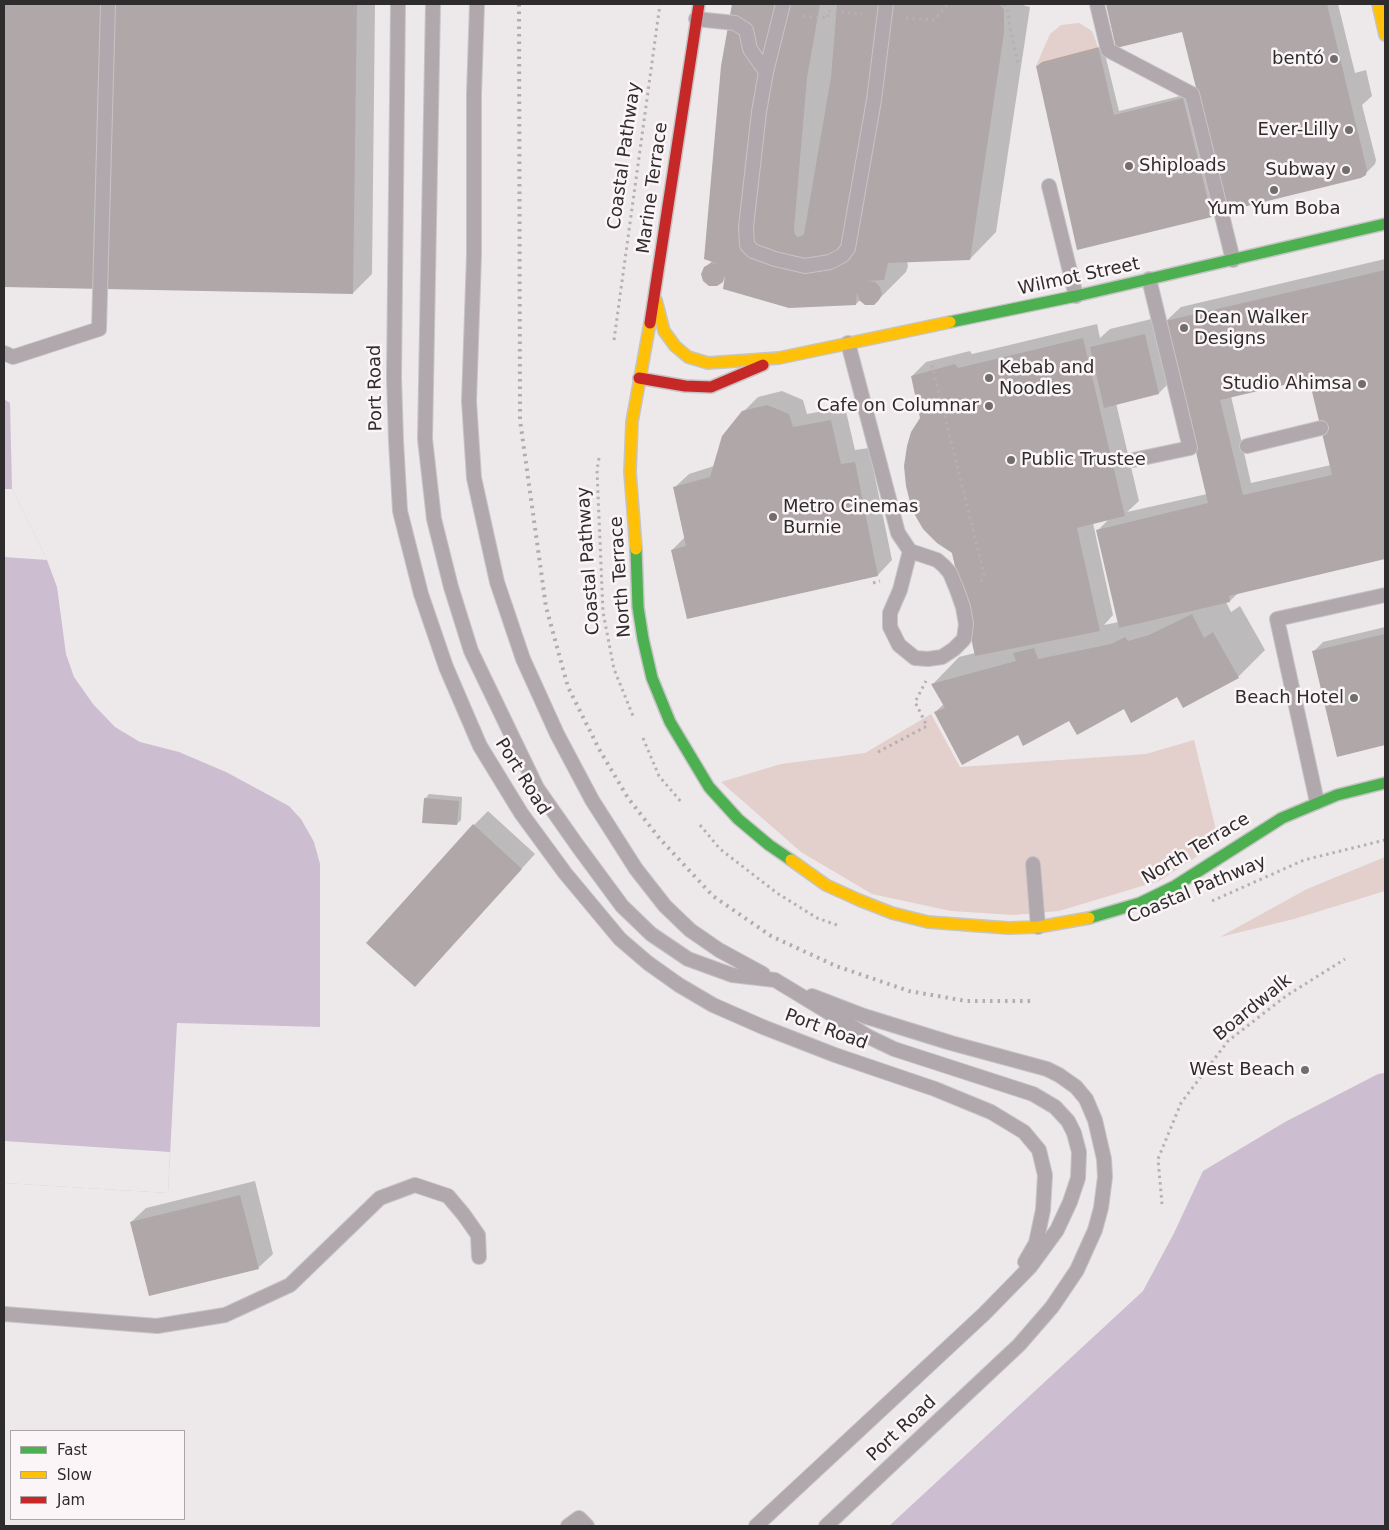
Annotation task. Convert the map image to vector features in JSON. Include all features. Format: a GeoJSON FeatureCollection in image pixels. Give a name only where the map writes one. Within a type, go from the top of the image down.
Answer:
{"type":"FeatureCollection","features":[{"type":"Feature","properties":{"kind":"street","name":"Marine Terrace"},"geometry":{"type":"LineString","coordinates":[[640,378],[656,287],[668,197],[699,4]]}},
{"type":"Feature","properties":{"kind":"street"},"geometry":{"type":"LineString","coordinates":[[1378,4],[1385,36]]}},
{"type":"Feature","properties":{"kind":"street","name":"Wilmot Street"},"geometry":{"type":"LineString","coordinates":[[656,287],[656,306],[664,331],[675,346],[688,357],[708,363],[779,358],[1076,296],[1385,224]]}},
{"type":"Feature","properties":{"kind":"street","name":"Wilmot Street"},"geometry":{"type":"LineString","coordinates":[[640,378],[686,386],[711,387],[779,358]]}},
{"type":"Feature","properties":{"kind":"street","name":"North Terrace"},"geometry":{"type":"LineString","coordinates":[[640,378],[632,422],[630,472],[635,521],[638,607],[652,678],[670,722],[709,787],[738,819],[768,845],[826,885],[892,913],[928,922],[976,926],[1038,927],[1083,920],[1140,903],[1175,886],[1282,818],[1317,802],[1385,783]]}},
{"type":"Feature","properties":{"kind":"lane"},"geometry":{"type":"LineString","coordinates":[[4,353],[13,357],[99,329],[108,4]]}},
{"type":"Feature","properties":{"kind":"lane","name":"Port Road"},"geometry":{"type":"LineString","coordinates":[[398,4],[394,378],[400,511],[421,594],[446,667],[480,746],[520,813],[565,873],[620,939],[648,963],[679,985],[713,1005],[763,1027],[943,1092],[991,1112],[1024,1132],[1039,1150],[1045,1174],[1043,1210],[1036,1243],[1015,1283]]}},
{"type":"Feature","properties":{"kind":"lane","name":"Port Road"},"geometry":{"type":"LineString","coordinates":[[433,4],[425,439],[434,519],[451,587],[471,651],[537,788],[576,846],[622,906],[651,934],[688,960],[732,975],[775,980],[864,1016],[951,1043],[1034,1065],[1060,1075],[1076,1087],[1086,1099],[1096,1120],[1104,1159],[1105,1184],[1095,1230],[1077,1270],[1052,1306],[1019,1345],[826,1526]]}},
{"type":"Feature","properties":{"kind":"lane","name":"Port Road"},"geometry":{"type":"LineString","coordinates":[[477,4],[474,94],[474,255],[469,402],[474,478],[497,582],[523,659],[557,734],[592,800],[636,869],[665,906],[690,930],[719,950],[775,980],[868,1037],[894,1049],[1034,1094],[1056,1107],[1068,1121],[1079,1152],[1078,1178],[1070,1202],[1057,1230],[1030,1267],[984,1314],[756,1526]]}},
{"type":"Feature","properties":{"kind":"lane"},"geometry":{"type":"LineString","coordinates":[[783,4],[766,72],[759,112],[746,228],[747,245],[752,251],[805,266],[830,262],[843,255],[848,248],[874,100],[886,4]]}},
{"type":"Feature","properties":{"kind":"lane"},"geometry":{"type":"LineString","coordinates":[[1097,4],[1108,50],[1192,94],[1232,260]]}},
{"type":"Feature","properties":{"kind":"lane"},"geometry":{"type":"LineString","coordinates":[[696,20],[736,23],[746,30],[750,49],[766,72]]}},
{"type":"Feature","properties":{"kind":"lane"},"geometry":{"type":"LineString","coordinates":[[1049,186],[1076,296]]}},
{"type":"Feature","properties":{"kind":"lane"},"geometry":{"type":"LineString","coordinates":[[1134,460],[1190,448],[1149,279]]}},
{"type":"Feature","properties":{"kind":"lane"},"geometry":{"type":"LineString","coordinates":[[848,344],[898,533],[910,551],[937,560],[944,566],[950,573],[957,590],[966,624],[964,639],[942,657],[915,658],[899,645],[890,627],[890,613],[900,590],[910,551]]}},
{"type":"Feature","properties":{"kind":"lane"},"geometry":{"type":"LineString","coordinates":[[1247,446],[1321,428]]}},
{"type":"Feature","properties":{"kind":"lane"},"geometry":{"type":"LineString","coordinates":[[1317,802],[1277,619],[1385,595]]}},
{"type":"Feature","properties":{"kind":"lane"},"geometry":{"type":"LineString","coordinates":[[1033,864],[1038,927]]}},
{"type":"Feature","properties":{"kind":"lane"},"geometry":{"type":"LineString","coordinates":[[4,1314],[157,1326],[225,1315],[290,1285],[380,1198],[415,1186],[448,1196],[478,1235],[479,1257]]}},
{"type":"Feature","properties":{"kind":"lane"},"geometry":{"type":"LineString","coordinates":[[568,1526],[579,1518],[587,1526]]}},
{"type":"Feature","properties":{"kind":"path","name":"Coastal Pathway"},"geometry":{"type":"LineString","coordinates":[[613,347],[660,4]]}},
{"type":"Feature","properties":{"kind":"path"},"geometry":{"type":"LineString","coordinates":[[938,16],[948,4]]}},
{"type":"Feature","properties":{"kind":"path"},"geometry":{"type":"LineString","coordinates":[[1004,4],[1007,7],[1018,64]]}},
{"type":"Feature","properties":{"kind":"path"},"geometry":{"type":"LineString","coordinates":[[821,18],[828,18],[828,11],[835,12]]}},
{"type":"Feature","properties":{"kind":"path"},"geometry":{"type":"LineString","coordinates":[[932,365],[984,574],[977,592]]}},
{"type":"Feature","properties":{"kind":"path","name":"Coastal Pathway"},"geometry":{"type":"LineString","coordinates":[[600,451],[597,470],[603,612],[614,669],[633,717]]}},
{"type":"Feature","properties":{"kind":"path"},"geometry":{"type":"LineString","coordinates":[[878,752],[927,726],[915,702]]}},
{"type":"Feature","properties":{"kind":"path"},"geometry":{"type":"LineString","coordinates":[[641,734],[659,776],[684,805]]}},
{"type":"Feature","properties":{"kind":"path"},"geometry":{"type":"LineString","coordinates":[[696,820],[720,849],[777,893],[817,918],[844,927]]}},
{"type":"Feature","properties":{"kind":"path","name":"Coastal Pathway"},"geometry":{"type":"LineString","coordinates":[[1204,904],[1304,860],[1385,840]]}},
{"type":"Feature","properties":{"kind":"path","name":"Boardwalk"},"geometry":{"type":"LineString","coordinates":[[1162,1204],[1158,1159],[1181,1103],[1228,1041],[1286,996],[1345,959]]}},
{"type":"Feature","properties":{"kind":"shaded area"},"geometry":{"type":"Polygon","coordinates":[[[1079,23],[1092,31],[1099,50],[1036,66],[1050,34],[1061,25],[1079,23]]]}},
{"type":"Feature","properties":{"kind":"shaded area"},"geometry":{"type":"Polygon","coordinates":[[[4,399],[10,403],[12,489],[47,560],[57,587],[66,654],[74,677],[93,704],[115,727],[140,742],[179,752],[226,772],[289,806],[301,819],[314,842],[320,864],[320,1027],[177,1023],[168,1193],[4,1183],[4,399]]]}},
{"type":"Feature","properties":{"kind":"shaded area"},"geometry":{"type":"Polygon","coordinates":[[[931,714],[960,767],[1146,754],[1194,740],[1219,842],[1159,881],[1059,911],[1014,915],[951,911],[872,894],[801,852],[721,782],[781,764],[865,753],[931,714]]]}},
{"type":"Feature","properties":{"kind":"shaded area"},"geometry":{"type":"Polygon","coordinates":[[[1385,857],[1385,891],[1294,919],[1220,937],[1307,889],[1385,857]]]}},
{"type":"Feature","properties":{"kind":"shaded area"},"geometry":{"type":"Polygon","coordinates":[[[1385,1073],[1385,1526],[889,1526],[1143,1291],[1174,1233],[1203,1171],[1285,1122],[1378,1074],[1385,1073]]]}},
{"type":"Feature","properties":{"kind":"pier"},"geometry":{"type":"Polygon","coordinates":[[[4,489],[12,489],[47,560],[4,557],[4,489]]]}},
{"type":"Feature","properties":{"kind":"pier"},"geometry":{"type":"Polygon","coordinates":[[[4,1141],[170,1152],[168,1193],[4,1183],[4,1141]]]}},
{"type":"Feature","properties":{"kind":"building"},"geometry":{"type":"Polygon","coordinates":[[[4,4],[357,4],[353,294],[4,287],[4,4]]]}},
{"type":"Feature","properties":{"kind":"building"},"geometry":{"type":"Polygon","coordinates":[[[732,4],[820,4],[807,78],[794,229],[795,235],[798,237],[804,234],[831,77],[837,4],[999,4],[1004,9],[1004,33],[970,260],[888,263],[884,280],[867,281],[875,282],[880,287],[882,294],[874,305],[865,305],[859,300],[857,292],[856,305],[789,308],[723,289],[725,275],[723,282],[717,286],[709,286],[703,281],[701,274],[704,267],[711,263],[718,264],[704,259],[721,66],[732,4]]]}},
{"type":"Feature","properties":{"kind":"building"},"geometry":{"type":"Polygon","coordinates":[[[1106,4],[1327,4],[1367,170],[1366,175],[1361,178],[1227,211],[1182,32],[1116,48],[1106,4]]]}},
{"type":"Feature","properties":{"kind":"building","name":"Shiploads"},"geometry":{"type":"Polygon","coordinates":[[[1099,50],[1114,115],[1183,98],[1212,217],[1077,250],[1036,66],[1099,50]]]}},
{"type":"Feature","properties":{"kind":"building"},"geometry":{"type":"Polygon","coordinates":[[[1385,270],[1385,559],[1229,596],[1230,602],[1119,628],[1096,530],[1208,503],[1165,321],[1385,270]],[[1309,379],[1220,400],[1243,495],[1332,475],[1309,379]]]}},
{"type":"Feature","properties":{"kind":"building"},"geometry":{"type":"Polygon","coordinates":[[[1145,334],[1159,394],[1104,408],[1090,347],[1145,334]]]}},
{"type":"Feature","properties":{"kind":"building"},"geometry":{"type":"Polygon","coordinates":[[[1083,338],[1125,516],[1077,528],[1100,631],[975,656],[952,553],[937,543],[923,529],[912,510],[906,486],[904,466],[907,446],[911,432],[920,418],[911,376],[955,364],[958,368],[1083,338]]]}},
{"type":"Feature","properties":{"kind":"building","name":"Metro Cinemas Burnie"},"geometry":{"type":"Polygon","coordinates":[[[767,405],[789,414],[793,427],[831,420],[841,464],[855,462],[878,576],[687,619],[671,550],[686,546],[673,487],[710,477],[722,436],[742,411],[767,405]]]}},
{"type":"Feature","properties":{"kind":"building"},"geometry":{"type":"Polygon","coordinates":[[[1192,614],[1204,638],[1213,632],[1239,678],[1183,708],[1177,697],[1131,723],[1124,709],[1077,735],[1069,721],[1023,746],[1018,735],[962,765],[934,712],[945,708],[931,684],[1016,661],[1013,653],[1034,648],[1038,659],[1111,644],[1125,637],[1128,641],[1149,635],[1192,614]]]}},
{"type":"Feature","properties":{"kind":"building","name":"Beach Hotel"},"geometry":{"type":"Polygon","coordinates":[[[1385,634],[1385,745],[1337,757],[1312,651],[1385,634]]]}},
{"type":"Feature","properties":{"kind":"building"},"geometry":{"type":"Polygon","coordinates":[[[424,798],[459,801],[457,825],[422,823],[424,798]]]}},
{"type":"Feature","properties":{"kind":"building"},"geometry":{"type":"Polygon","coordinates":[[[473,824],[522,869],[415,987],[366,943],[473,824]]]}},
{"type":"Feature","properties":{"kind":"building"},"geometry":{"type":"Polygon","coordinates":[[[240,1195],[259,1269],[149,1296],[130,1222],[240,1195]]]}},
{"type":"Feature","properties":{"kind":"railway"},"geometry":{"type":"LineString","coordinates":[[519,4],[520,420],[546,607],[568,687],[599,749],[628,798],[660,839],[713,896],[771,936],[836,966],[909,991],[966,1001],[1034,1001]]}},
{"type":"Feature","properties":{"kind":"traffic: fast"},"geometry":{"type":"LineString","coordinates":[[950,322],[1076,296],[1385,224]]}},
{"type":"Feature","properties":{"kind":"traffic: fast"},"geometry":{"type":"LineString","coordinates":[[636,549],[638,607],[643,639],[652,678],[670,722],[709,787],[738,819],[769,845],[791,860]]}},
{"type":"Feature","properties":{"kind":"traffic: fast"},"geometry":{"type":"LineString","coordinates":[[1089,918],[1140,903],[1175,886],[1282,818],[1337,795],[1385,783]]}},
{"type":"Feature","properties":{"kind":"traffic: slow"},"geometry":{"type":"LineString","coordinates":[[1378,4],[1385,35]]}},
{"type":"Feature","properties":{"kind":"traffic: slow"},"geometry":{"type":"LineString","coordinates":[[656,300],[664,331],[675,346],[688,357],[708,363],[779,358],[950,322]]}},
{"type":"Feature","properties":{"kind":"traffic: slow"},"geometry":{"type":"LineString","coordinates":[[636,549],[630,472],[632,422],[650,323]]}},
{"type":"Feature","properties":{"kind":"traffic: slow"},"geometry":{"type":"LineString","coordinates":[[791,860],[826,885],[859,900],[892,913],[928,922],[1008,928],[1038,927],[1089,918]]}},
{"type":"Feature","properties":{"kind":"traffic: jam"},"geometry":{"type":"LineString","coordinates":[[650,323],[699,4]]}},
{"type":"Feature","properties":{"kind":"traffic: jam"},"geometry":{"type":"LineString","coordinates":[[639,378],[685,386],[711,387],[763,365]]}},
{"type":"Feature","properties":{"kind":"place","name":"bentó"},"geometry":{"type":"Point","coordinates":[1334,59]}},
{"type":"Feature","properties":{"kind":"place","name":"Ever-Lilly"},"geometry":{"type":"Point","coordinates":[1349,130]}},
{"type":"Feature","properties":{"kind":"place","name":"Shiploads"},"geometry":{"type":"Point","coordinates":[1129,166]}},
{"type":"Feature","properties":{"kind":"place","name":"Subway"},"geometry":{"type":"Point","coordinates":[1346,170]}},
{"type":"Feature","properties":{"kind":"place","name":"Yum Yum Boba"},"geometry":{"type":"Point","coordinates":[1274,190]}},
{"type":"Feature","properties":{"kind":"place","name":"Dean Walker Designs"},"geometry":{"type":"Point","coordinates":[1184,328]}},
{"type":"Feature","properties":{"kind":"place","name":"Kebab and Noodles"},"geometry":{"type":"Point","coordinates":[989,378]}},
{"type":"Feature","properties":{"kind":"place","name":"Studio Ahimsa"},"geometry":{"type":"Point","coordinates":[1362,384]}},
{"type":"Feature","properties":{"kind":"place","name":"Cafe on Columnar"},"geometry":{"type":"Point","coordinates":[989,406]}},
{"type":"Feature","properties":{"kind":"place","name":"Public Trustee"},"geometry":{"type":"Point","coordinates":[1011,460]}},
{"type":"Feature","properties":{"kind":"place","name":"Metro Cinemas Burnie"},"geometry":{"type":"Point","coordinates":[773,517]}},
{"type":"Feature","properties":{"kind":"place","name":"Beach Hotel"},"geometry":{"type":"Point","coordinates":[1354,698]}},
{"type":"Feature","properties":{"kind":"place","name":"West Beach"},"geometry":{"type":"Point","coordinates":[1305,1070]}}]}
